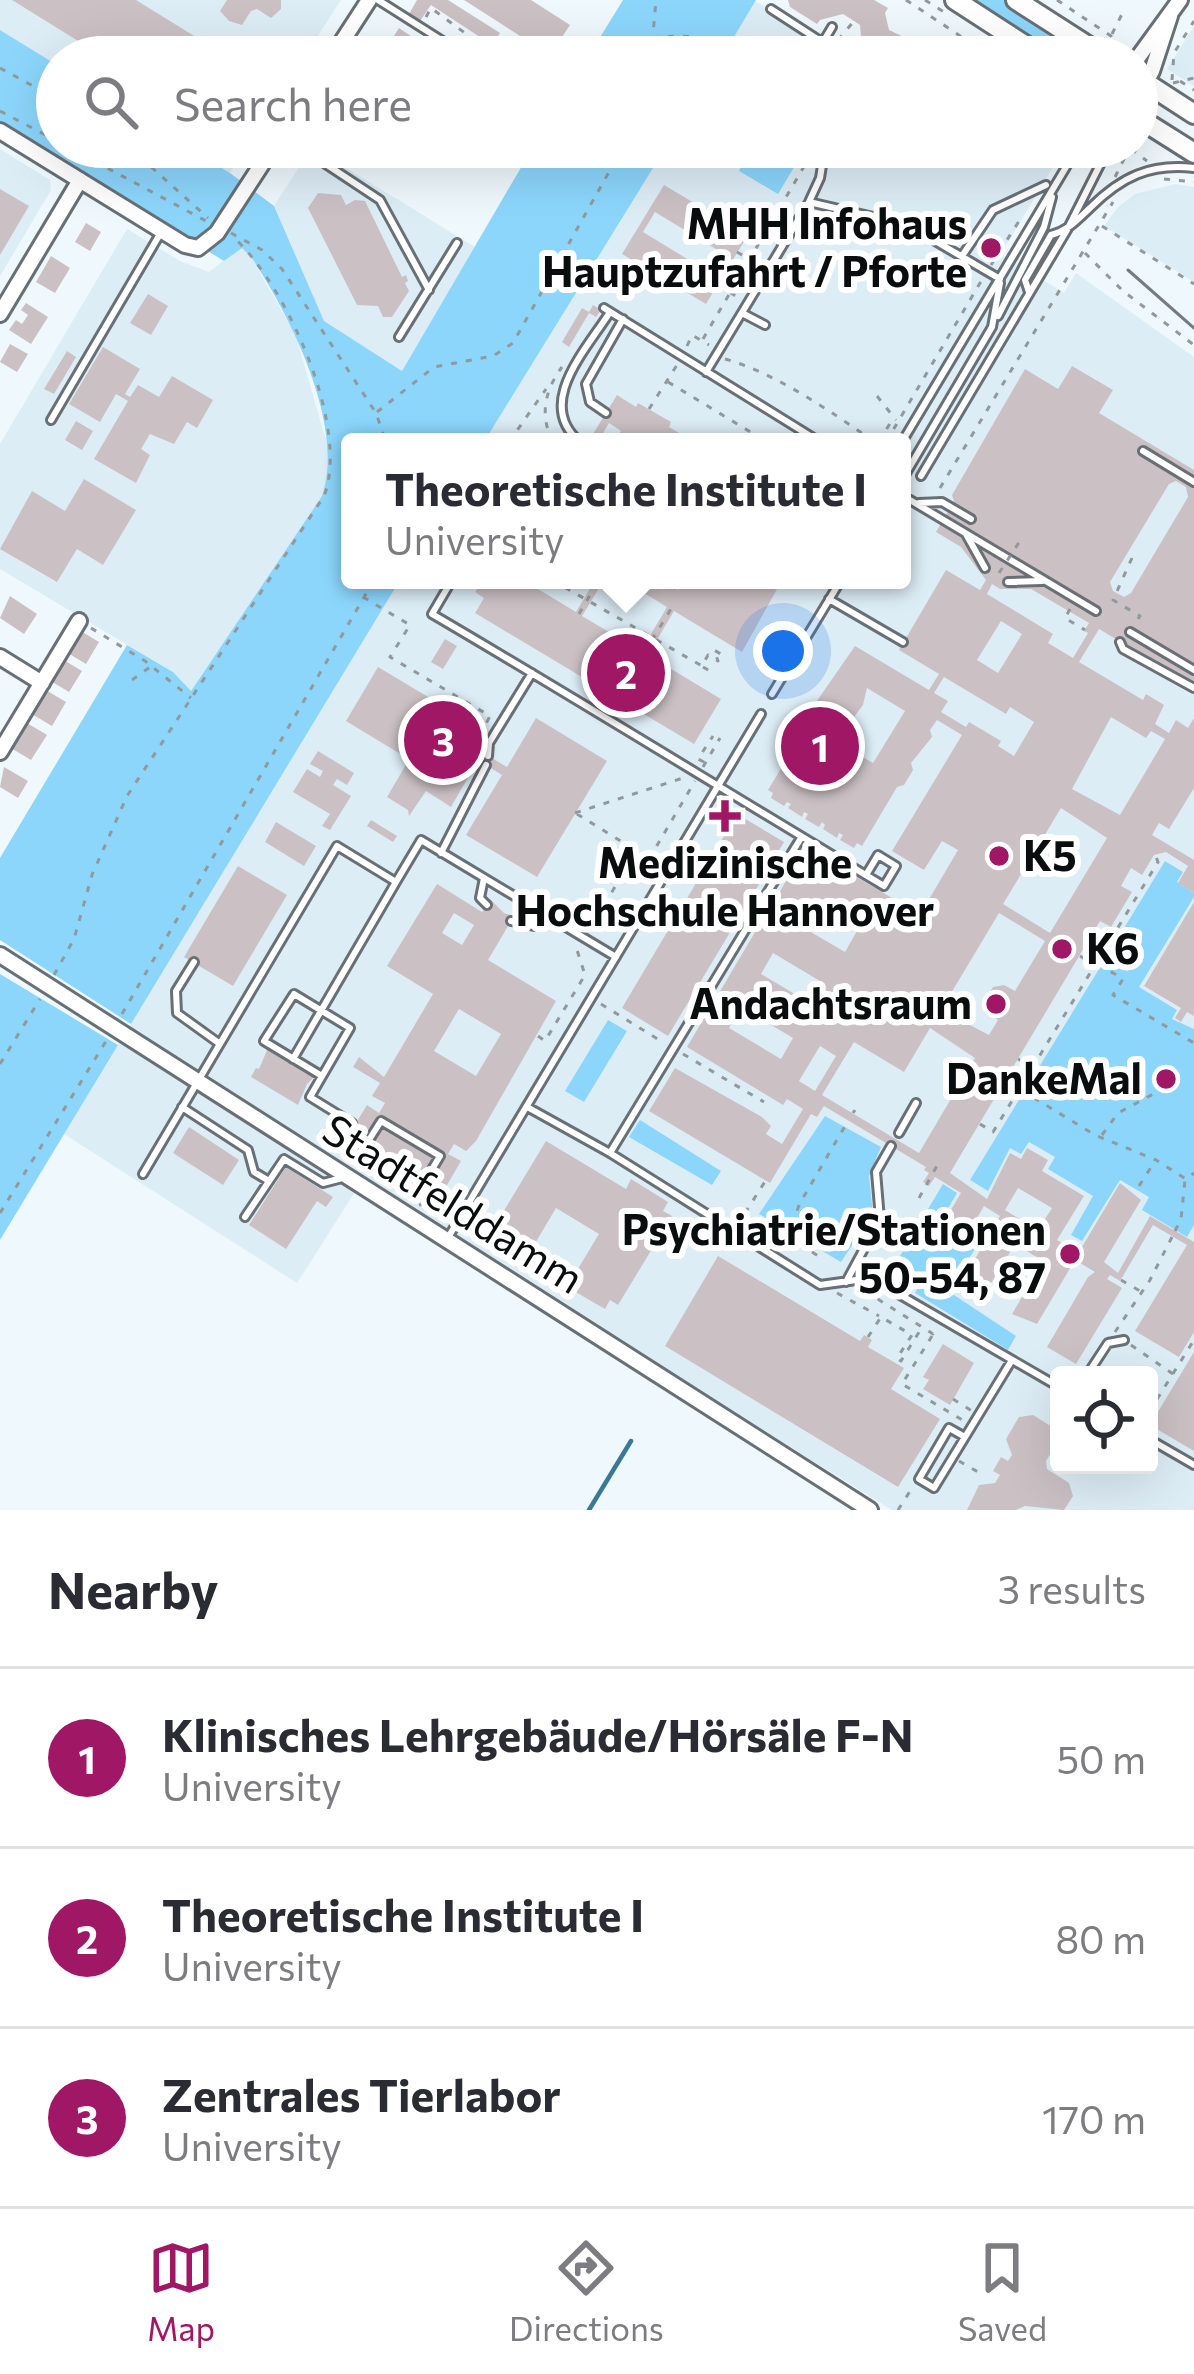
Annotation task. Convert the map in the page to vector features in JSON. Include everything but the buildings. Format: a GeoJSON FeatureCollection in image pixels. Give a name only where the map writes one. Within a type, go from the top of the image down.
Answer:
{"type":"FeatureCollection","features":[{"type":"Feature","properties":{"kind":"main road"},"geometry":{"type":"LineString","coordinates":[[955,0],[1011,36]]}},
{"type":"Feature","properties":{"kind":"main road"},"geometry":{"type":"LineString","coordinates":[[1016,0],[1082,36]]}},
{"type":"Feature","properties":{"kind":"main road"},"geometry":{"type":"LineString","coordinates":[[1158,95],[1194,114]]}},
{"type":"Feature","properties":{"kind":"main road"},"geometry":{"type":"LineString","coordinates":[[1158,130],[1194,153]]}},
{"type":"Feature","properties":{"kind":"street"},"geometry":{"type":"LineString","coordinates":[[346,36],[369,0]]}},
{"type":"Feature","properties":{"kind":"street"},"geometry":{"type":"LineString","coordinates":[[1158,45],[1180,0]]}},
{"type":"Feature","properties":{"kind":"street"},"geometry":{"type":"LineString","coordinates":[[1155,36],[1171,16]]}},
{"type":"Feature","properties":{"kind":"street"},"geometry":{"type":"LineString","coordinates":[[0,131],[36,153]]}},
{"type":"Feature","properties":{"kind":"street"},"geometry":{"type":"LineString","coordinates":[[62,168],[199,248],[210,243],[259,168]]}},
{"type":"Feature","properties":{"kind":"street"},"geometry":{"type":"LineString","coordinates":[[0,314],[80,179]]}},
{"type":"Feature","properties":{"kind":"street"},"geometry":{"type":"LineString","coordinates":[[0,752],[79,621]]}},
{"type":"Feature","properties":{"kind":"street"},"geometry":{"type":"LineString","coordinates":[[0,657],[42,682]]}},
{"type":"Feature","properties":{"kind":"street","name":"Stadtfelddamm"},"geometry":{"type":"LineString","coordinates":[[0,955],[870,1510]]}},
{"type":"Feature","properties":{"kind":"lane"},"geometry":{"type":"LineString","coordinates":[[378,0],[435,36]]}},
{"type":"Feature","properties":{"kind":"lane"},"geometry":{"type":"LineString","coordinates":[[771,9],[814,36]]}},
{"type":"Feature","properties":{"kind":"lane"},"geometry":{"type":"LineString","coordinates":[[827,36],[832,27]]}},
{"type":"Feature","properties":{"kind":"lane"},"geometry":{"type":"LineString","coordinates":[[332,168],[380,200],[428,290]]}},
{"type":"Feature","properties":{"kind":"lane"},"geometry":{"type":"LineString","coordinates":[[706,372],[809,202],[822,168]]}},
{"type":"Feature","properties":{"kind":"lane"},"geometry":{"type":"LineString","coordinates":[[907,433],[1063,168]]}},
{"type":"Feature","properties":{"kind":"lane"},"geometry":{"type":"LineString","coordinates":[[921,476],[1067,230],[1098,168]]}},
{"type":"Feature","properties":{"kind":"lane"},"geometry":{"type":"LineString","coordinates":[[1067,230],[1113,185],[1130,176],[1149,169],[1194,168]]}},
{"type":"Feature","properties":{"kind":"lane"},"geometry":{"type":"LineString","coordinates":[[962,256],[993,210],[1050,187]]}},
{"type":"Feature","properties":{"kind":"lane"},"geometry":{"type":"LineString","coordinates":[[911,465],[1044,227],[1050,187]]}},
{"type":"Feature","properties":{"kind":"lane"},"geometry":{"type":"LineString","coordinates":[[809,202],[908,225],[1000,279]]}},
{"type":"Feature","properties":{"kind":"lane"},"geometry":{"type":"LineString","coordinates":[[50,420],[161,230]]}},
{"type":"Feature","properties":{"kind":"lane"},"geometry":{"type":"LineString","coordinates":[[400,337],[457,243]]}},
{"type":"Feature","properties":{"kind":"lane"},"geometry":{"type":"LineString","coordinates":[[992,327],[1000,279]]}},
{"type":"Feature","properties":{"kind":"lane"},"geometry":{"type":"LineString","coordinates":[[572,433],[563,423],[560,397],[607,310],[805,433]]}},
{"type":"Feature","properties":{"kind":"lane"},"geometry":{"type":"LineString","coordinates":[[742,313],[765,325]]}},
{"type":"Feature","properties":{"kind":"lane"},"geometry":{"type":"LineString","coordinates":[[606,413],[590,402],[586,384],[622,320]]}},
{"type":"Feature","properties":{"kind":"lane"},"geometry":{"type":"LineString","coordinates":[[1143,451],[1194,482]]}},
{"type":"Feature","properties":{"kind":"lane"},"geometry":{"type":"LineString","coordinates":[[911,501],[1096,610]]}},
{"type":"Feature","properties":{"kind":"lane"},"geometry":{"type":"LineString","coordinates":[[915,503],[942,502],[971,519]]}},
{"type":"Feature","properties":{"kind":"lane"},"geometry":{"type":"LineString","coordinates":[[965,533],[985,568]]}},
{"type":"Feature","properties":{"kind":"lane"},"geometry":{"type":"LineString","coordinates":[[1008,582],[1045,580]]}},
{"type":"Feature","properties":{"kind":"lane"},"geometry":{"type":"LineString","coordinates":[[447,589],[433,614],[884,886],[896,866],[878,856],[866,875]]}},
{"type":"Feature","properties":{"kind":"lane"},"geometry":{"type":"LineString","coordinates":[[772,694],[835,589]]}},
{"type":"Feature","properties":{"kind":"lane"},"geometry":{"type":"LineString","coordinates":[[829,599],[903,642]]}},
{"type":"Feature","properties":{"kind":"lane"},"geometry":{"type":"LineString","coordinates":[[1130,632],[1194,670]]}},
{"type":"Feature","properties":{"kind":"lane"},"geometry":{"type":"LineString","coordinates":[[1120,641],[1123,649],[1194,688]]}},
{"type":"Feature","properties":{"kind":"lane"},"geometry":{"type":"LineString","coordinates":[[441,853],[487,760],[489,743],[532,673]]}},
{"type":"Feature","properties":{"kind":"lane"},"geometry":{"type":"LineString","coordinates":[[447,1239],[761,714]]}},
{"type":"Feature","properties":{"kind":"lane"},"geometry":{"type":"LineString","coordinates":[[610,1153],[801,837]]}},
{"type":"Feature","properties":{"kind":"lane"},"geometry":{"type":"LineString","coordinates":[[293,1059],[421,840],[616,957]]}},
{"type":"Feature","properties":{"kind":"lane"},"geometry":{"type":"LineString","coordinates":[[142,1174],[337,846],[396,882]]}},
{"type":"Feature","properties":{"kind":"lane"},"geometry":{"type":"LineString","coordinates":[[484,878],[480,898],[487,905]]}},
{"type":"Feature","properties":{"kind":"lane"},"geometry":{"type":"LineString","coordinates":[[511,921],[534,926],[556,920]]}},
{"type":"Feature","properties":{"kind":"lane"},"geometry":{"type":"LineString","coordinates":[[194,962],[176,991],[176,1013],[220,1044]]}},
{"type":"Feature","properties":{"kind":"lane"},"geometry":{"type":"LineString","coordinates":[[322,1076],[264,1041],[294,994],[350,1028],[322,1076],[310,1096],[352,1123]]}},
{"type":"Feature","properties":{"kind":"lane"},"geometry":{"type":"LineString","coordinates":[[899,1133],[916,1103]]}},
{"type":"Feature","properties":{"kind":"lane"},"geometry":{"type":"LineString","coordinates":[[182,1107],[248,1150],[254,1172],[269,1181]]}},
{"type":"Feature","properties":{"kind":"lane"},"geometry":{"type":"LineString","coordinates":[[529,1108],[610,1153],[820,1285],[872,1278],[1050,1382]]}},
{"type":"Feature","properties":{"kind":"lane"},"geometry":{"type":"LineString","coordinates":[[362,1151],[380,1121],[440,1156],[422,1186]]}},
{"type":"Feature","properties":{"kind":"lane"},"geometry":{"type":"LineString","coordinates":[[845,1282],[880,1219],[876,1172],[891,1146]]}},
{"type":"Feature","properties":{"kind":"lane"},"geometry":{"type":"LineString","coordinates":[[245,1217],[284,1159],[323,1183],[346,1176]]}},
{"type":"Feature","properties":{"kind":"lane"},"geometry":{"type":"LineString","coordinates":[[1093,1366],[1108,1342],[1124,1340]]}},
{"type":"Feature","properties":{"kind":"lane"},"geometry":{"type":"LineString","coordinates":[[965,1437],[949,1428],[919,1479],[934,1488],[1012,1360]]}},
{"type":"Feature","properties":{"kind":"lane"},"geometry":{"type":"LineString","coordinates":[[1158,1444],[1194,1465]]}},
{"type":"Feature","properties":{"kind":"path"},"geometry":{"type":"LineString","coordinates":[[653,36],[656,0]]}},
{"type":"Feature","properties":{"kind":"path"},"geometry":{"type":"LineString","coordinates":[[906,0],[960,36]]}},
{"type":"Feature","properties":{"kind":"path"},"geometry":{"type":"LineString","coordinates":[[1057,0],[1111,36],[1122,14]]}},
{"type":"Feature","properties":{"kind":"path"},"geometry":{"type":"LineString","coordinates":[[843,36],[854,21]]}},
{"type":"Feature","properties":{"kind":"path"},"geometry":{"type":"LineString","coordinates":[[1194,21],[1174,53],[1171,83],[1194,78]]}},
{"type":"Feature","properties":{"kind":"path"},"geometry":{"type":"LineString","coordinates":[[667,36],[700,36]]}},
{"type":"Feature","properties":{"kind":"path"},"geometry":{"type":"LineString","coordinates":[[0,68],[36,88]]}},
{"type":"Feature","properties":{"kind":"path"},"geometry":{"type":"LineString","coordinates":[[1180,81],[1194,90]]}},
{"type":"Feature","properties":{"kind":"path"},"geometry":{"type":"LineString","coordinates":[[0,111],[36,131]]}},
{"type":"Feature","properties":{"kind":"path"},"geometry":{"type":"LineString","coordinates":[[0,1064],[74,939],[110,828],[325,496],[333,475],[326,417],[286,306],[256,256],[221,227],[106,168]]}},
{"type":"Feature","properties":{"kind":"path"},"geometry":{"type":"LineString","coordinates":[[151,168],[196,210],[262,250],[282,269],[376,413],[383,433]]}},
{"type":"Feature","properties":{"kind":"path"},"geometry":{"type":"LineString","coordinates":[[376,413],[434,367],[493,356],[513,344],[611,168]]}},
{"type":"Feature","properties":{"kind":"path"},"geometry":{"type":"LineString","coordinates":[[702,340],[803,168]]}},
{"type":"Feature","properties":{"kind":"path"},"geometry":{"type":"LineString","coordinates":[[1153,179],[1194,182]]}},
{"type":"Feature","properties":{"kind":"path"},"geometry":{"type":"LineString","coordinates":[[940,488],[1114,201]]}},
{"type":"Feature","properties":{"kind":"path"},"geometry":{"type":"LineString","coordinates":[[886,433],[1017,220],[1028,215]]}},
{"type":"Feature","properties":{"kind":"path"},"geometry":{"type":"LineString","coordinates":[[1100,225],[1194,284]]}},
{"type":"Feature","properties":{"kind":"path"},"geometry":{"type":"LineString","coordinates":[[1084,251],[1124,291],[1194,345]]}},
{"type":"Feature","properties":{"kind":"path"},"geometry":{"type":"LineString","coordinates":[[737,252],[750,260]]}},
{"type":"Feature","properties":{"kind":"path"},"geometry":{"type":"LineString","coordinates":[[717,286],[730,293]]}},
{"type":"Feature","properties":{"kind":"path"},"geometry":{"type":"LineString","coordinates":[[649,409],[692,334],[711,346]]}},
{"type":"Feature","properties":{"kind":"path"},"geometry":{"type":"LineString","coordinates":[[717,354],[748,365],[866,433]]}},
{"type":"Feature","properties":{"kind":"path"},"geometry":{"type":"LineString","coordinates":[[667,381],[752,433]]}},
{"type":"Feature","properties":{"kind":"path"},"geometry":{"type":"LineString","coordinates":[[653,387],[660,391]]}},
{"type":"Feature","properties":{"kind":"path"},"geometry":{"type":"LineString","coordinates":[[515,433],[546,389]]}},
{"type":"Feature","properties":{"kind":"path"},"geometry":{"type":"LineString","coordinates":[[877,396],[895,420]]}},
{"type":"Feature","properties":{"kind":"path"},"geometry":{"type":"LineString","coordinates":[[999,572],[1020,541]]}},
{"type":"Feature","properties":{"kind":"path"},"geometry":{"type":"LineString","coordinates":[[1130,632],[1139,616],[1114,600],[1132,558]]}},
{"type":"Feature","properties":{"kind":"path"},"geometry":{"type":"LineString","coordinates":[[0,1213],[115,1026],[368,589]]}},
{"type":"Feature","properties":{"kind":"path"},"geometry":{"type":"LineString","coordinates":[[568,589],[713,673]]}},
{"type":"Feature","properties":{"kind":"path"},"geometry":{"type":"LineString","coordinates":[[579,614],[593,589]]}},
{"type":"Feature","properties":{"kind":"path"},"geometry":{"type":"LineString","coordinates":[[363,598],[410,625]]}},
{"type":"Feature","properties":{"kind":"path"},"geometry":{"type":"LineString","coordinates":[[644,653],[670,609]]}},
{"type":"Feature","properties":{"kind":"path"},"geometry":{"type":"LineString","coordinates":[[433,614],[410,625],[390,657],[490,716],[477,738],[487,760]]}},
{"type":"Feature","properties":{"kind":"path"},"geometry":{"type":"LineString","coordinates":[[1064,618],[1085,630]]}},
{"type":"Feature","properties":{"kind":"path"},"geometry":{"type":"LineString","coordinates":[[79,621],[151,666],[191,698]]}},
{"type":"Feature","properties":{"kind":"path"},"geometry":{"type":"LineString","coordinates":[[702,666],[708,655],[718,661],[714,650],[726,657]]}},
{"type":"Feature","properties":{"kind":"path"},"geometry":{"type":"LineString","coordinates":[[132,680],[151,666]]}},
{"type":"Feature","properties":{"kind":"path"},"geometry":{"type":"LineString","coordinates":[[700,772],[575,813],[650,859],[700,772],[705,763],[717,737]]}},
{"type":"Feature","properties":{"kind":"path"},"geometry":{"type":"LineString","coordinates":[[980,1124],[993,1132],[1158,862],[1156,856]]}},
{"type":"Feature","properties":{"kind":"path"},"geometry":{"type":"LineString","coordinates":[[1079,956],[1123,979],[1113,995],[1194,1043]]}},
{"type":"Feature","properties":{"kind":"path"},"geometry":{"type":"LineString","coordinates":[[581,981],[610,1010],[764,1102]]}},
{"type":"Feature","properties":{"kind":"path"},"geometry":{"type":"LineString","coordinates":[[1018,1059],[1032,1068]]}},
{"type":"Feature","properties":{"kind":"path"},"geometry":{"type":"LineString","coordinates":[[1100,1137],[1118,1113],[1157,1092],[1166,1079]]}},
{"type":"Feature","properties":{"kind":"path"},"geometry":{"type":"LineString","coordinates":[[1019,1089],[1100,1137],[1156,1160],[1186,1179]]}},
{"type":"Feature","properties":{"kind":"path"},"geometry":{"type":"LineString","coordinates":[[782,1235],[789,1231],[848,1120]]}},
{"type":"Feature","properties":{"kind":"path"},"geometry":{"type":"LineString","coordinates":[[1139,1186],[1156,1160]]}},
{"type":"Feature","properties":{"kind":"path"},"geometry":{"type":"LineString","coordinates":[[919,1198],[938,1164]]}},
{"type":"Feature","properties":{"kind":"path"},"geometry":{"type":"LineString","coordinates":[[1108,1342],[1174,1234],[1181,1219],[1186,1179],[1194,1173]]}},
{"type":"Feature","properties":{"kind":"path"},"geometry":{"type":"LineString","coordinates":[[745,1213],[766,1180]]}},
{"type":"Feature","properties":{"kind":"path"},"geometry":{"type":"LineString","coordinates":[[411,1206],[475,1196]]}},
{"type":"Feature","properties":{"kind":"path"},"geometry":{"type":"LineString","coordinates":[[812,1252],[824,1258]]}},
{"type":"Feature","properties":{"kind":"path"},"geometry":{"type":"LineString","coordinates":[[1121,1280],[1142,1293]]}},
{"type":"Feature","properties":{"kind":"path"},"geometry":{"type":"LineString","coordinates":[[845,1282],[933,1334],[902,1384],[972,1426]]}},
{"type":"Feature","properties":{"kind":"path"},"geometry":{"type":"LineString","coordinates":[[848,1300],[911,1334],[897,1358],[901,1360],[922,1328]]}},
{"type":"Feature","properties":{"kind":"path"},"geometry":{"type":"LineString","coordinates":[[890,1322],[897,1312]]}},
{"type":"Feature","properties":{"kind":"path"},"geometry":{"type":"LineString","coordinates":[[868,1337],[880,1317]]}},
{"type":"Feature","properties":{"kind":"path"},"geometry":{"type":"LineString","coordinates":[[1125,1317],[1124,1340],[1173,1374]]}},
{"type":"Feature","properties":{"kind":"path"},"geometry":{"type":"LineString","coordinates":[[1158,1398],[1194,1340]]}},
{"type":"Feature","properties":{"kind":"path"},"geometry":{"type":"LineString","coordinates":[[1080,1366],[1087,1362]]}},
{"type":"Feature","properties":{"kind":"path"},"geometry":{"type":"LineString","coordinates":[[953,1400],[972,1411]]}},
{"type":"Feature","properties":{"kind":"path"},"geometry":{"type":"LineString","coordinates":[[961,1462],[978,1472]]}},
{"type":"Feature","properties":{"kind":"path"},"geometry":{"type":"LineString","coordinates":[[898,1510],[911,1487]]}},
{"type":"Feature","properties":{"kind":"shaded area"},"geometry":{"type":"Polygon","coordinates":[[[0,0],[341,0],[318,36],[36,36],[36,52],[0,30],[0,0]]]}},
{"type":"Feature","properties":{"kind":"shaded area"},"geometry":{"type":"Polygon","coordinates":[[[623,0],[756,0],[735,36],[601,36],[623,0]]]}},
{"type":"Feature","properties":{"kind":"shaded area"},"geometry":{"type":"Polygon","coordinates":[[[955,0],[1016,0],[1072,36],[1011,36],[955,0]]]}},
{"type":"Feature","properties":{"kind":"shaded area"},"geometry":{"type":"Polygon","coordinates":[[[755,1],[813,36],[734,36],[755,1]]]}},
{"type":"Feature","properties":{"kind":"shaded area"},"geometry":{"type":"Polygon","coordinates":[[[1194,26],[1194,86],[1167,69],[1194,26]]]}},
{"type":"Feature","properties":{"kind":"shaded area"},"geometry":{"type":"Polygon","coordinates":[[[0,30],[36,52],[36,144],[0,122],[0,30]]]}},
{"type":"Feature","properties":{"kind":"shaded area"},"geometry":{"type":"Polygon","coordinates":[[[0,149],[50,180],[51,190],[0,276],[0,149]]]}},
{"type":"Feature","properties":{"kind":"shaded area"},"geometry":{"type":"Polygon","coordinates":[[[74,168],[222,168],[230,173],[274,206],[324,321],[402,371],[521,168],[653,168],[490,433],[341,433],[341,589],[395,589],[131,1024],[0,940],[0,858],[127,645],[173,672],[191,691],[322,496],[327,437],[297,340],[251,257],[242,248],[224,261],[74,168]]]}},
{"type":"Feature","properties":{"kind":"shaded area"},"geometry":{"type":"Polygon","coordinates":[[[298,168],[346,168],[475,247],[402,371],[323,321],[274,206],[298,168]]]}},
{"type":"Feature","properties":{"kind":"shaded area","name":"Medizinische Hochschule Hannover"},"geometry":{"type":"Polygon","coordinates":[[[653,168],[1052,168],[1001,254],[1064,293],[1076,273],[1194,357],[1194,1510],[892,1510],[362,1181],[297,1283],[64,1134],[395,589],[911,589],[911,433],[490,433],[653,168]]]}},
{"type":"Feature","properties":{"kind":"shaded area"},"geometry":{"type":"Polygon","coordinates":[[[740,168],[794,168],[778,194],[740,168]]]}},
{"type":"Feature","properties":{"kind":"shaded area"},"geometry":{"type":"Polygon","coordinates":[[[1175,184],[1194,187],[1194,282],[1104,226],[1135,194],[1175,184]]]}},
{"type":"Feature","properties":{"kind":"shaded area"},"geometry":{"type":"Polygon","coordinates":[[[127,229],[180,261],[209,272],[242,247],[296,336],[329,451],[330,472],[322,496],[190,692],[173,672],[0,569],[0,444],[127,229]]]}},
{"type":"Feature","properties":{"kind":"shaded area"},"geometry":{"type":"Polygon","coordinates":[[[1165,861],[1183,872],[1177,882],[1194,897],[1139,987],[1177,1010],[1172,1019],[1194,1029],[1194,1225],[1187,1237],[1142,1210],[1149,1197],[1120,1180],[1082,1241],[1071,1235],[1093,1196],[1048,1169],[1055,1157],[1029,1142],[1021,1154],[1010,1148],[988,1191],[970,1180],[1165,861]]]}},
{"type":"Feature","properties":{"kind":"shaded area"},"geometry":{"type":"Polygon","coordinates":[[[0,974],[118,1045],[0,1240],[0,974]]]}},
{"type":"Feature","properties":{"kind":"shaded area"},"geometry":{"type":"Polygon","coordinates":[[[608,1020],[627,1031],[584,1102],[565,1091],[608,1020]]]}},
{"type":"Feature","properties":{"kind":"shaded area"},"geometry":{"type":"Polygon","coordinates":[[[825,1116],[881,1147],[869,1176],[873,1214],[841,1262],[759,1214],[825,1116]]]}},
{"type":"Feature","properties":{"kind":"shaded area"},"geometry":{"type":"Polygon","coordinates":[[[640,1120],[721,1171],[712,1185],[629,1137],[640,1120]]]}},
{"type":"Feature","properties":{"kind":"shaded area"},"geometry":{"type":"Polygon","coordinates":[[[943,1184],[957,1193],[936,1229],[962,1244],[973,1231],[984,1235],[948,1291],[1016,1336],[1008,1350],[915,1293],[920,1283],[894,1266],[943,1184]]]}},
{"type":"Feature","properties":{"kind":"waterway"},"geometry":{"type":"LineString","coordinates":[[589,1510],[631,1441]]}},
{"type":"Feature","properties":{"kind":"tram line"},"geometry":{"type":"LineString","coordinates":[[1128,270],[1194,328]]}},
{"type":"Feature","properties":{"kind":"place","name":"MHH Infohaus Hauptzufahrt / Pforte"},"geometry":{"type":"Point","coordinates":[991,248]}},
{"type":"Feature","properties":{"kind":"place","name":"Theoretische Institute I"},"geometry":{"type":"Point","coordinates":[626,673]}},
{"type":"Feature","properties":{"kind":"place","name":"Zentrales Tierlabor"},"geometry":{"type":"Point","coordinates":[443,740]}},
{"type":"Feature","properties":{"kind":"place","name":"Klinisches Lehrgebäude/Hörsäle F-N"},"geometry":{"type":"Point","coordinates":[820,746]}},
{"type":"Feature","properties":{"kind":"place","name":"Medizinische Hochschule Hannover"},"geometry":{"type":"Point","coordinates":[725,816]}},
{"type":"Feature","properties":{"kind":"place","name":"K5"},"geometry":{"type":"Point","coordinates":[999,856]}},
{"type":"Feature","properties":{"kind":"place","name":"K6"},"geometry":{"type":"Point","coordinates":[1062,949]}},
{"type":"Feature","properties":{"kind":"place","name":"Andachtsraum"},"geometry":{"type":"Point","coordinates":[996,1004]}},
{"type":"Feature","properties":{"kind":"place","name":"DankeMal"},"geometry":{"type":"Point","coordinates":[1166,1079]}},
{"type":"Feature","properties":{"kind":"place","name":"Psychiatrie/Stationen 50-54, 87"},"geometry":{"type":"Point","coordinates":[1070,1254]}}]}
